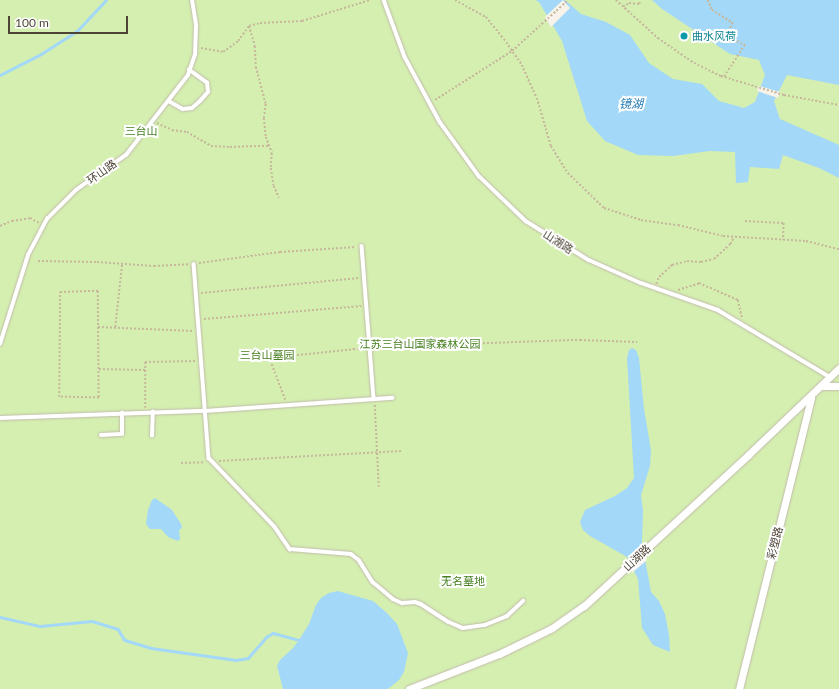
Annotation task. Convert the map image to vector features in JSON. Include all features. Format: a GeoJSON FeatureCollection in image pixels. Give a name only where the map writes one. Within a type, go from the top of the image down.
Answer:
{"type":"FeatureCollection","features":[{"type":"Feature","properties":{"kind":"street","name":"山湖路"},"geometry":{"type":"LineString","coordinates":[[409,689],[499,654],[552,628],[584,606],[811,397],[839,368]]}},
{"type":"Feature","properties":{"kind":"street"},"geometry":{"type":"LineString","coordinates":[[830,377],[839,385]]}},
{"type":"Feature","properties":{"kind":"street"},"geometry":{"type":"LineString","coordinates":[[821,386],[839,385]]}},
{"type":"Feature","properties":{"kind":"street","name":"彩塑路"},"geometry":{"type":"LineString","coordinates":[[739,689],[811,397]]}},
{"type":"Feature","properties":{"kind":"lane","name":"环山路"},"geometry":{"type":"LineString","coordinates":[[0,344],[28,255],[47,219],[76,190],[126,155],[154,121],[188,75],[195,56],[196,25],[192,0]]}},
{"type":"Feature","properties":{"kind":"lane","name":"山湖路"},"geometry":{"type":"LineString","coordinates":[[384,0],[405,57],[440,122],[479,176],[526,221],[589,260],[654,288],[718,310],[830,377]]}},
{"type":"Feature","properties":{"kind":"lane"},"geometry":{"type":"LineString","coordinates":[[169,101],[183,109],[192,108],[208,92],[207,83],[190,70]]}},
{"type":"Feature","properties":{"kind":"lane"},"geometry":{"type":"LineString","coordinates":[[362,246],[374,399]]}},
{"type":"Feature","properties":{"kind":"lane"},"geometry":{"type":"LineString","coordinates":[[194,264],[201,331],[208,454],[212,461],[275,528],[290,549],[351,554],[359,560],[373,582],[398,601],[415,602],[433,611],[448,622],[463,628],[469,629],[485,625],[506,616],[523,601]]}},
{"type":"Feature","properties":{"kind":"lane"},"geometry":{"type":"LineString","coordinates":[[0,418],[205,411],[393,398]]}},
{"type":"Feature","properties":{"kind":"lane"},"geometry":{"type":"LineString","coordinates":[[152,436],[153,412]]}},
{"type":"Feature","properties":{"kind":"lane"},"geometry":{"type":"LineString","coordinates":[[101,435],[122,434],[122,413]]}},
{"type":"Feature","properties":{"kind":"path"},"geometry":{"type":"LineString","coordinates":[[195,47],[223,52],[238,41],[250,26],[260,24],[302,22],[370,0]]}},
{"type":"Feature","properties":{"kind":"path"},"geometry":{"type":"LineString","coordinates":[[455,0],[486,17],[512,51],[522,65],[537,98],[551,146],[568,173],[604,208],[641,220],[678,225],[723,236],[806,241],[839,249]]}},
{"type":"Feature","properties":{"kind":"path"},"geometry":{"type":"LineString","coordinates":[[430,103],[512,51],[568,0]]}},
{"type":"Feature","properties":{"kind":"path"},"geometry":{"type":"LineString","coordinates":[[616,0],[658,38],[694,63],[724,77],[755,87],[784,95],[839,105]]}},
{"type":"Feature","properties":{"kind":"path"},"geometry":{"type":"LineString","coordinates":[[623,7],[629,3],[639,4],[640,0]]}},
{"type":"Feature","properties":{"kind":"path"},"geometry":{"type":"LineString","coordinates":[[708,0],[712,10],[733,23],[726,36],[745,45],[724,77]]}},
{"type":"Feature","properties":{"kind":"path"},"geometry":{"type":"LineString","coordinates":[[250,26],[255,46],[256,67],[266,104],[264,118],[266,137],[272,153],[271,168],[274,186],[279,198]]}},
{"type":"Feature","properties":{"kind":"path"},"geometry":{"type":"LineString","coordinates":[[154,121],[172,130],[187,132],[212,146],[269,146]]}},
{"type":"Feature","properties":{"kind":"path"},"geometry":{"type":"LineString","coordinates":[[0,226],[12,221],[30,218],[44,225]]}},
{"type":"Feature","properties":{"kind":"path"},"geometry":{"type":"LineString","coordinates":[[745,221],[784,223],[783,240]]}},
{"type":"Feature","properties":{"kind":"path"},"geometry":{"type":"LineString","coordinates":[[654,288],[659,278],[672,265],[687,261],[701,262],[714,259],[730,244],[734,237]]}},
{"type":"Feature","properties":{"kind":"path"},"geometry":{"type":"LineString","coordinates":[[38,261],[154,266],[194,264],[280,252],[362,246]]}},
{"type":"Feature","properties":{"kind":"path"},"geometry":{"type":"LineString","coordinates":[[115,327],[122,264]]}},
{"type":"Feature","properties":{"kind":"path"},"geometry":{"type":"LineString","coordinates":[[197,293],[364,277]]}},
{"type":"Feature","properties":{"kind":"path"},"geometry":{"type":"LineString","coordinates":[[669,293],[699,282],[738,300],[743,324]]}},
{"type":"Feature","properties":{"kind":"path"},"geometry":{"type":"LineString","coordinates":[[98,291],[98,327],[99,398],[59,398],[60,292],[98,291]]}},
{"type":"Feature","properties":{"kind":"path"},"geometry":{"type":"LineString","coordinates":[[200,319],[367,306]]}},
{"type":"Feature","properties":{"kind":"path"},"geometry":{"type":"LineString","coordinates":[[98,327],[163,331],[201,331]]}},
{"type":"Feature","properties":{"kind":"path"},"geometry":{"type":"LineString","coordinates":[[287,405],[269,358],[370,347],[580,340],[637,342]]}},
{"type":"Feature","properties":{"kind":"path"},"geometry":{"type":"LineString","coordinates":[[145,412],[145,362],[202,361]]}},
{"type":"Feature","properties":{"kind":"path"},"geometry":{"type":"LineString","coordinates":[[99,369],[145,370]]}},
{"type":"Feature","properties":{"kind":"path"},"geometry":{"type":"LineString","coordinates":[[374,399],[379,487]]}},
{"type":"Feature","properties":{"kind":"path"},"geometry":{"type":"LineString","coordinates":[[181,462],[402,451]]}},
{"type":"Feature","properties":{"kind":"green space","name":"江苏三台山国家森林公园"},"geometry":{"type":"Polygon","coordinates":[[[0,0],[839,0],[839,689],[0,689],[0,0]]]}},
{"type":"Feature","properties":{"kind":"water","name":"镜湖"},"geometry":{"type":"Polygon","coordinates":[[[535,0],[565,0],[581,14],[606,22],[630,35],[649,63],[673,79],[702,84],[719,101],[744,108],[755,102],[765,75],[759,60],[730,54],[662,9],[652,0],[839,0],[839,85],[787,75],[774,101],[780,119],[839,145],[839,178],[819,168],[783,155],[779,169],[750,167],[748,182],[736,183],[735,152],[710,151],[673,156],[638,155],[605,141],[587,121],[562,41],[539,2],[535,0]]]}},
{"type":"Feature","properties":{"kind":"water"},"geometry":{"type":"Polygon","coordinates":[[[632,348],[636,350],[639,358],[644,409],[651,450],[650,466],[641,495],[643,511],[642,543],[651,592],[659,601],[665,614],[669,635],[670,652],[653,645],[642,628],[638,579],[627,557],[590,536],[583,530],[580,522],[585,510],[615,496],[627,488],[634,478],[627,358],[629,350],[632,348]]]}},
{"type":"Feature","properties":{"kind":"water"},"geometry":{"type":"Polygon","coordinates":[[[155,498],[172,510],[181,524],[182,528],[179,530],[180,539],[178,541],[168,537],[161,529],[150,529],[146,524],[148,510],[152,500],[155,498]]]}},
{"type":"Feature","properties":{"kind":"water"},"geometry":{"type":"Polygon","coordinates":[[[338,591],[373,601],[397,624],[408,653],[404,672],[399,680],[388,689],[283,689],[277,666],[280,660],[299,640],[309,624],[316,605],[321,598],[329,593],[338,591]]]}},
{"type":"Feature","properties":{"kind":"pier"},"geometry":{"type":"Polygon","coordinates":[[[563,0],[570,8],[551,27],[545,17],[563,0]]]}},
{"type":"Feature","properties":{"kind":"pier"},"geometry":{"type":"Polygon","coordinates":[[[759,86],[780,92],[778,98],[757,91],[759,86]]]}},
{"type":"Feature","properties":{"kind":"pier"},"geometry":{"type":"Polygon","coordinates":[[[645,546],[647,560],[632,573],[627,562],[645,546]]]}},
{"type":"Feature","properties":{"kind":"waterway"},"geometry":{"type":"LineString","coordinates":[[0,75],[41,54],[77,31],[106,0]]}},
{"type":"Feature","properties":{"kind":"waterway"},"geometry":{"type":"LineString","coordinates":[[0,617],[40,626],[92,621],[118,629],[125,640],[151,648],[236,660],[248,658],[266,637],[273,633],[299,640]]}},
{"type":"Feature","properties":{"kind":"place","name":"曲水风荷"},"geometry":{"type":"Point","coordinates":[684,36]}},
{"type":"Feature","properties":{"kind":"park label","name":"三台山"},"geometry":{"type":"Point","coordinates":[141,131]}},
{"type":"Feature","properties":{"kind":"park label","name":"三台山墓园"},"geometry":{"type":"Point","coordinates":[267,355]}},
{"type":"Feature","properties":{"kind":"park label","name":"无名墓地"},"geometry":{"type":"Point","coordinates":[463,581]}}]}
